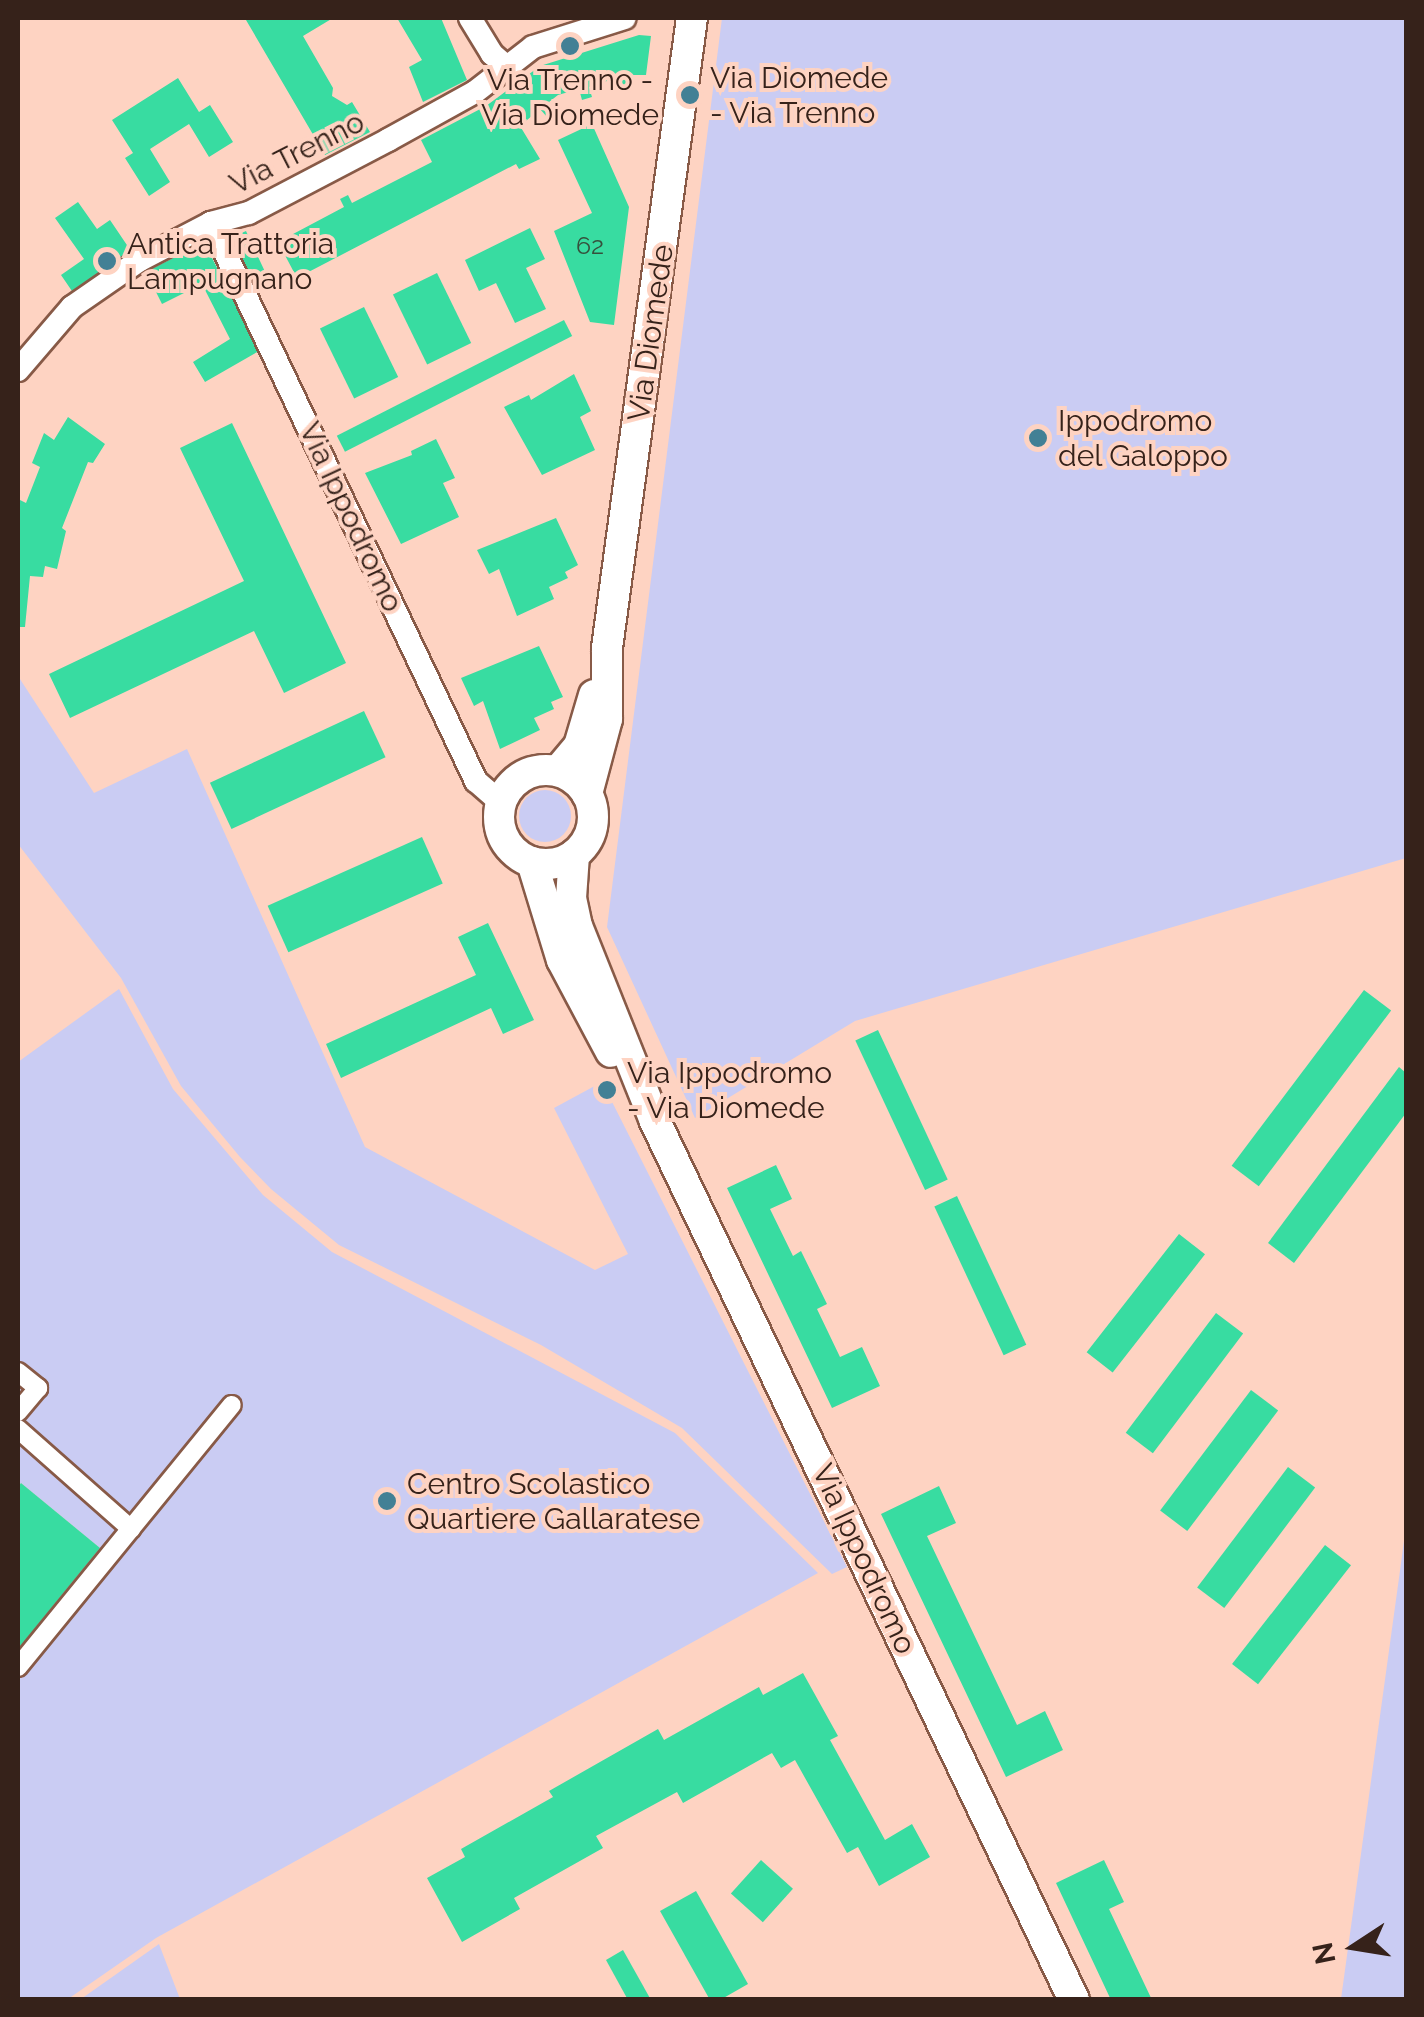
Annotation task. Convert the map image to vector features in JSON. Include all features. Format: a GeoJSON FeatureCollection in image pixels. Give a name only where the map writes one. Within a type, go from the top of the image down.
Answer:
{"type":"FeatureCollection","features":[{"type":"Feature","properties":{"kind":"street"},"geometry":{"type":"LineString","coordinates":[[470,18],[492,54],[508,68]]}},
{"type":"Feature","properties":{"kind":"street","name":"Via Trenno"},"geometry":{"type":"LineString","coordinates":[[18,370],[72,307],[140,260],[211,222],[249,213],[475,92],[533,48],[625,18]]}},
{"type":"Feature","properties":{"kind":"street","name":"Via Diomede"},"geometry":{"type":"LineString","coordinates":[[587,794],[607,719],[608,648],[692,18]]}},
{"type":"Feature","properties":{"kind":"street","name":"Via Ippodromo"},"geometry":{"type":"LineString","coordinates":[[211,222],[476,781],[501,803]]}},
{"type":"Feature","properties":{"kind":"street","name":"Via Diomede"},"geometry":{"type":"LineString","coordinates":[[558,771],[579,746],[608,648]]}},
{"type":"Feature","properties":{"kind":"street"},"geometry":{"type":"LineString","coordinates":[[558,771],[574,778],[587,794],[592,827],[574,854],[554,863],[532,862],[518,854],[503,836],[501,803],[523,776],[558,771]]}},
{"type":"Feature","properties":{"kind":"street","name":"Via Ippodromo"},"geometry":{"type":"LineString","coordinates":[[574,854],[571,898],[578,926],[654,1119],[1074,2000]]}},
{"type":"Feature","properties":{"kind":"street","name":"Via Ippodromo"},"geometry":{"type":"LineString","coordinates":[[532,862],[550,930],[584,1009],[654,1119]]}},
{"type":"Feature","properties":{"kind":"street"},"geometry":{"type":"LineString","coordinates":[[18,1372],[38,1388],[18,1412]]}},
{"type":"Feature","properties":{"kind":"street"},"geometry":{"type":"LineString","coordinates":[[18,1667],[232,1405]]}},
{"type":"Feature","properties":{"kind":"street"},"geometry":{"type":"LineString","coordinates":[[18,1429],[131,1528]]}},
{"type":"Feature","properties":{"kind":"shaded area","name":"Ippodromo del Galoppo"},"geometry":{"type":"Polygon","coordinates":[[[722,18],[1406,18],[1406,858],[855,1021],[695,1118],[607,927],[722,18]]]}},
{"type":"Feature","properties":{"kind":"shaded area"},"geometry":{"type":"Polygon","coordinates":[[[18,676],[94,793],[187,749],[365,1147],[595,1270],[628,1254],[554,1108],[602,1082],[847,1567],[832,1574],[682,1428],[541,1345],[339,1245],[271,1189],[240,1157],[181,1086],[121,978],[18,844],[18,676]]]}},
{"type":"Feature","properties":{"kind":"shaded area"},"geometry":{"type":"Polygon","coordinates":[[[545,790],[563,798],[571,816],[563,834],[545,842],[527,834],[519,816],[527,798],[545,790]]]}},
{"type":"Feature","properties":{"kind":"shaded area","name":"Centro Scolastico Quartiere Gallaratese"},"geometry":{"type":"Polygon","coordinates":[[[119,989],[173,1089],[263,1195],[332,1252],[675,1433],[818,1573],[156,1938],[68,1999],[18,1999],[18,1649],[100,1548],[21,1483],[18,1487],[18,1062],[119,989]]]}},
{"type":"Feature","properties":{"kind":"shaded area"},"geometry":{"type":"Polygon","coordinates":[[[1406,1526],[1406,1999],[1341,1999],[1399,1578],[1406,1526]]]}},
{"type":"Feature","properties":{"kind":"shaded area"},"geometry":{"type":"Polygon","coordinates":[[[159,1944],[180,1999],[81,1999],[159,1944]]]}},
{"type":"Feature","properties":{"kind":"building"},"geometry":{"type":"Polygon","coordinates":[[[333,18],[303,36],[333,88],[332,96],[347,105],[352,102],[370,132],[325,155],[246,20],[333,18]]]}},
{"type":"Feature","properties":{"kind":"building"},"geometry":{"type":"Polygon","coordinates":[[[397,18],[441,18],[467,80],[423,102],[409,67],[422,60],[397,18]]]}},
{"type":"Feature","properties":{"kind":"building"},"geometry":{"type":"Polygon","coordinates":[[[639,35],[651,36],[646,75],[629,75],[631,86],[623,88],[619,77],[589,87],[592,97],[582,100],[579,89],[558,95],[549,102],[556,110],[547,117],[540,109],[520,126],[540,159],[519,169],[516,164],[297,278],[278,242],[344,207],[340,199],[348,195],[352,203],[432,162],[421,140],[486,106],[540,66],[639,35]]]}},
{"type":"Feature","properties":{"kind":"building"},"geometry":{"type":"Polygon","coordinates":[[[178,78],[199,112],[210,105],[233,142],[209,157],[189,124],[150,149],[170,182],[149,196],[125,158],[133,153],[112,120],[178,78]]]}},
{"type":"Feature","properties":{"kind":"building"},"geometry":{"type":"Polygon","coordinates":[[[592,124],[629,207],[614,325],[590,322],[554,231],[592,213],[558,140],[592,124]]]}},
{"type":"Feature","properties":{"kind":"building"},"geometry":{"type":"Polygon","coordinates":[[[78,202],[97,229],[110,220],[133,254],[74,294],[61,275],[84,259],[55,218],[78,202]]]}},
{"type":"Feature","properties":{"kind":"building"},"geometry":{"type":"Polygon","coordinates":[[[530,228],[545,259],[526,268],[546,309],[515,323],[496,283],[479,291],[465,260],[530,228]]]}},
{"type":"Feature","properties":{"kind":"building"},"geometry":{"type":"Polygon","coordinates":[[[246,231],[269,281],[253,288],[230,239],[246,231]]]}},
{"type":"Feature","properties":{"kind":"building"},"geometry":{"type":"Polygon","coordinates":[[[204,242],[259,351],[205,382],[193,362],[230,339],[202,284],[162,304],[146,272],[204,242]]]}},
{"type":"Feature","properties":{"kind":"building"},"geometry":{"type":"Polygon","coordinates":[[[437,273],[471,343],[427,365],[393,294],[437,273]]]}},
{"type":"Feature","properties":{"kind":"building"},"geometry":{"type":"Polygon","coordinates":[[[364,307],[398,377],[354,399],[320,328],[364,307]]]}},
{"type":"Feature","properties":{"kind":"building"},"geometry":{"type":"Polygon","coordinates":[[[564,320],[572,336],[345,452],[337,436],[564,320]]]}},
{"type":"Feature","properties":{"kind":"building"},"geometry":{"type":"Polygon","coordinates":[[[574,374],[591,411],[580,417],[595,450],[542,475],[504,407],[529,395],[531,400],[574,374]]]}},
{"type":"Feature","properties":{"kind":"building"},"geometry":{"type":"Polygon","coordinates":[[[68,417],[105,444],[93,463],[88,462],[62,528],[66,531],[57,569],[45,566],[43,577],[30,576],[25,627],[18,627],[18,499],[26,503],[40,467],[32,463],[44,433],[54,440],[68,417]]]}},
{"type":"Feature","properties":{"kind":"building"},"geometry":{"type":"Polygon","coordinates":[[[232,423],[346,663],[284,693],[254,631],[70,718],[49,674],[244,581],[180,448],[232,423]]]}},
{"type":"Feature","properties":{"kind":"building"},"geometry":{"type":"Polygon","coordinates":[[[436,439],[455,478],[443,483],[459,517],[401,544],[365,473],[412,455],[411,451],[436,439]]]}},
{"type":"Feature","properties":{"kind":"building"},"geometry":{"type":"Polygon","coordinates":[[[556,518],[578,565],[565,572],[568,578],[549,587],[554,599],[517,616],[499,569],[489,574],[477,550],[556,518]]]}},
{"type":"Feature","properties":{"kind":"building"},"geometry":{"type":"Polygon","coordinates":[[[539,646],[563,697],[551,702],[554,709],[534,718],[540,730],[500,749],[483,701],[474,706],[461,678],[539,646]]]}},
{"type":"Feature","properties":{"kind":"building"},"geometry":{"type":"Polygon","coordinates":[[[364,711],[386,757],[231,829],[210,783],[364,711]]]}},
{"type":"Feature","properties":{"kind":"building"},"geometry":{"type":"Polygon","coordinates":[[[422,837],[443,884],[288,952],[268,906],[422,837]]]}},
{"type":"Feature","properties":{"kind":"building"},"geometry":{"type":"Polygon","coordinates":[[[488,923],[534,1020],[503,1034],[491,1008],[341,1078],[326,1044],[476,975],[458,937],[488,923]]]}},
{"type":"Feature","properties":{"kind":"building"},"geometry":{"type":"Polygon","coordinates":[[[1364,990],[1391,1010],[1259,1186],[1232,1166],[1364,990]]]}},
{"type":"Feature","properties":{"kind":"building"},"geometry":{"type":"Polygon","coordinates":[[[878,1030],[948,1180],[925,1190],[855,1041],[878,1030]]]}},
{"type":"Feature","properties":{"kind":"building"},"geometry":{"type":"Polygon","coordinates":[[[1399,1067],[1406,1073],[1406,1113],[1294,1263],[1268,1243],[1399,1067]]]}},
{"type":"Feature","properties":{"kind":"building"},"geometry":{"type":"Polygon","coordinates":[[[776,1165],[792,1199],[770,1209],[793,1256],[801,1251],[827,1304],[817,1309],[840,1357],[862,1347],[880,1386],[832,1408],[727,1188],[776,1165]]]}},
{"type":"Feature","properties":{"kind":"building"},"geometry":{"type":"Polygon","coordinates":[[[957,1196],[1026,1345],[1004,1355],[934,1207],[957,1196]]]}},
{"type":"Feature","properties":{"kind":"building"},"geometry":{"type":"Polygon","coordinates":[[[1179,1234],[1205,1254],[1113,1373],[1087,1352],[1179,1234]]]}},
{"type":"Feature","properties":{"kind":"building"},"geometry":{"type":"Polygon","coordinates":[[[1216,1313],[1243,1333],[1153,1453],[1126,1433],[1216,1313]]]}},
{"type":"Feature","properties":{"kind":"building"},"geometry":{"type":"Polygon","coordinates":[[[1251,1390],[1278,1410],[1187,1531],[1160,1511],[1251,1390]]]}},
{"type":"Feature","properties":{"kind":"building"},"geometry":{"type":"Polygon","coordinates":[[[1288,1467],[1315,1487],[1224,1608],[1197,1588],[1288,1467]]]}},
{"type":"Feature","properties":{"kind":"building"},"geometry":{"type":"Polygon","coordinates":[[[21,1483],[100,1548],[18,1649],[18,1487],[21,1483]]]}},
{"type":"Feature","properties":{"kind":"building"},"geometry":{"type":"Polygon","coordinates":[[[939,1486],[956,1523],[927,1536],[1017,1725],[1045,1711],[1063,1750],[1006,1777],[881,1514],[939,1486]]]}},
{"type":"Feature","properties":{"kind":"building"},"geometry":{"type":"Polygon","coordinates":[[[1325,1545],[1351,1565],[1258,1684],[1232,1664],[1325,1545]]]}},
{"type":"Feature","properties":{"kind":"building"},"geometry":{"type":"Polygon","coordinates":[[[803,1673],[838,1736],[830,1740],[885,1840],[912,1824],[930,1857],[879,1886],[858,1847],[847,1853],[795,1760],[781,1768],[772,1753],[683,1803],[677,1792],[596,1836],[603,1848],[514,1898],[520,1909],[462,1942],[427,1878],[465,1857],[461,1849],[553,1797],[549,1791],[658,1729],[664,1740],[759,1687],[763,1695],[803,1673]]]}},
{"type":"Feature","properties":{"kind":"building"},"geometry":{"type":"Polygon","coordinates":[[[761,1860],[793,1889],[763,1922],[731,1893],[761,1860]]]}},
{"type":"Feature","properties":{"kind":"building"},"geometry":{"type":"Polygon","coordinates":[[[1104,1860],[1124,1902],[1109,1909],[1152,2000],[1111,2000],[1056,1883],[1104,1860]]]}},
{"type":"Feature","properties":{"kind":"building"},"geometry":{"type":"Polygon","coordinates":[[[696,1891],[748,1984],[720,2000],[710,2000],[660,1911],[696,1891]]]}},
{"type":"Feature","properties":{"kind":"building"},"geometry":{"type":"Polygon","coordinates":[[[623,1950],[651,2000],[628,2000],[606,1960],[623,1950]]]}},
{"type":"Feature","properties":{"kind":"place","name":"Via Trenno - Via Diomede"},"geometry":{"type":"Point","coordinates":[570,46]}},
{"type":"Feature","properties":{"kind":"place","name":"Via Diomede - Via Trenno"},"geometry":{"type":"Point","coordinates":[690,95]}},
{"type":"Feature","properties":{"kind":"place","name":"Antica Trattoria Lampugnano"},"geometry":{"type":"Point","coordinates":[107,261]}},
{"type":"Feature","properties":{"kind":"place","name":"Ippodromo del Galoppo"},"geometry":{"type":"Point","coordinates":[1038,438]}},
{"type":"Feature","properties":{"kind":"place","name":"Via Ippodromo - Via Diomede"},"geometry":{"type":"Point","coordinates":[607,1090]}},
{"type":"Feature","properties":{"kind":"place","name":"Centro Scolastico Quartiere Gallaratese"},"geometry":{"type":"Point","coordinates":[387,1501]}}]}
